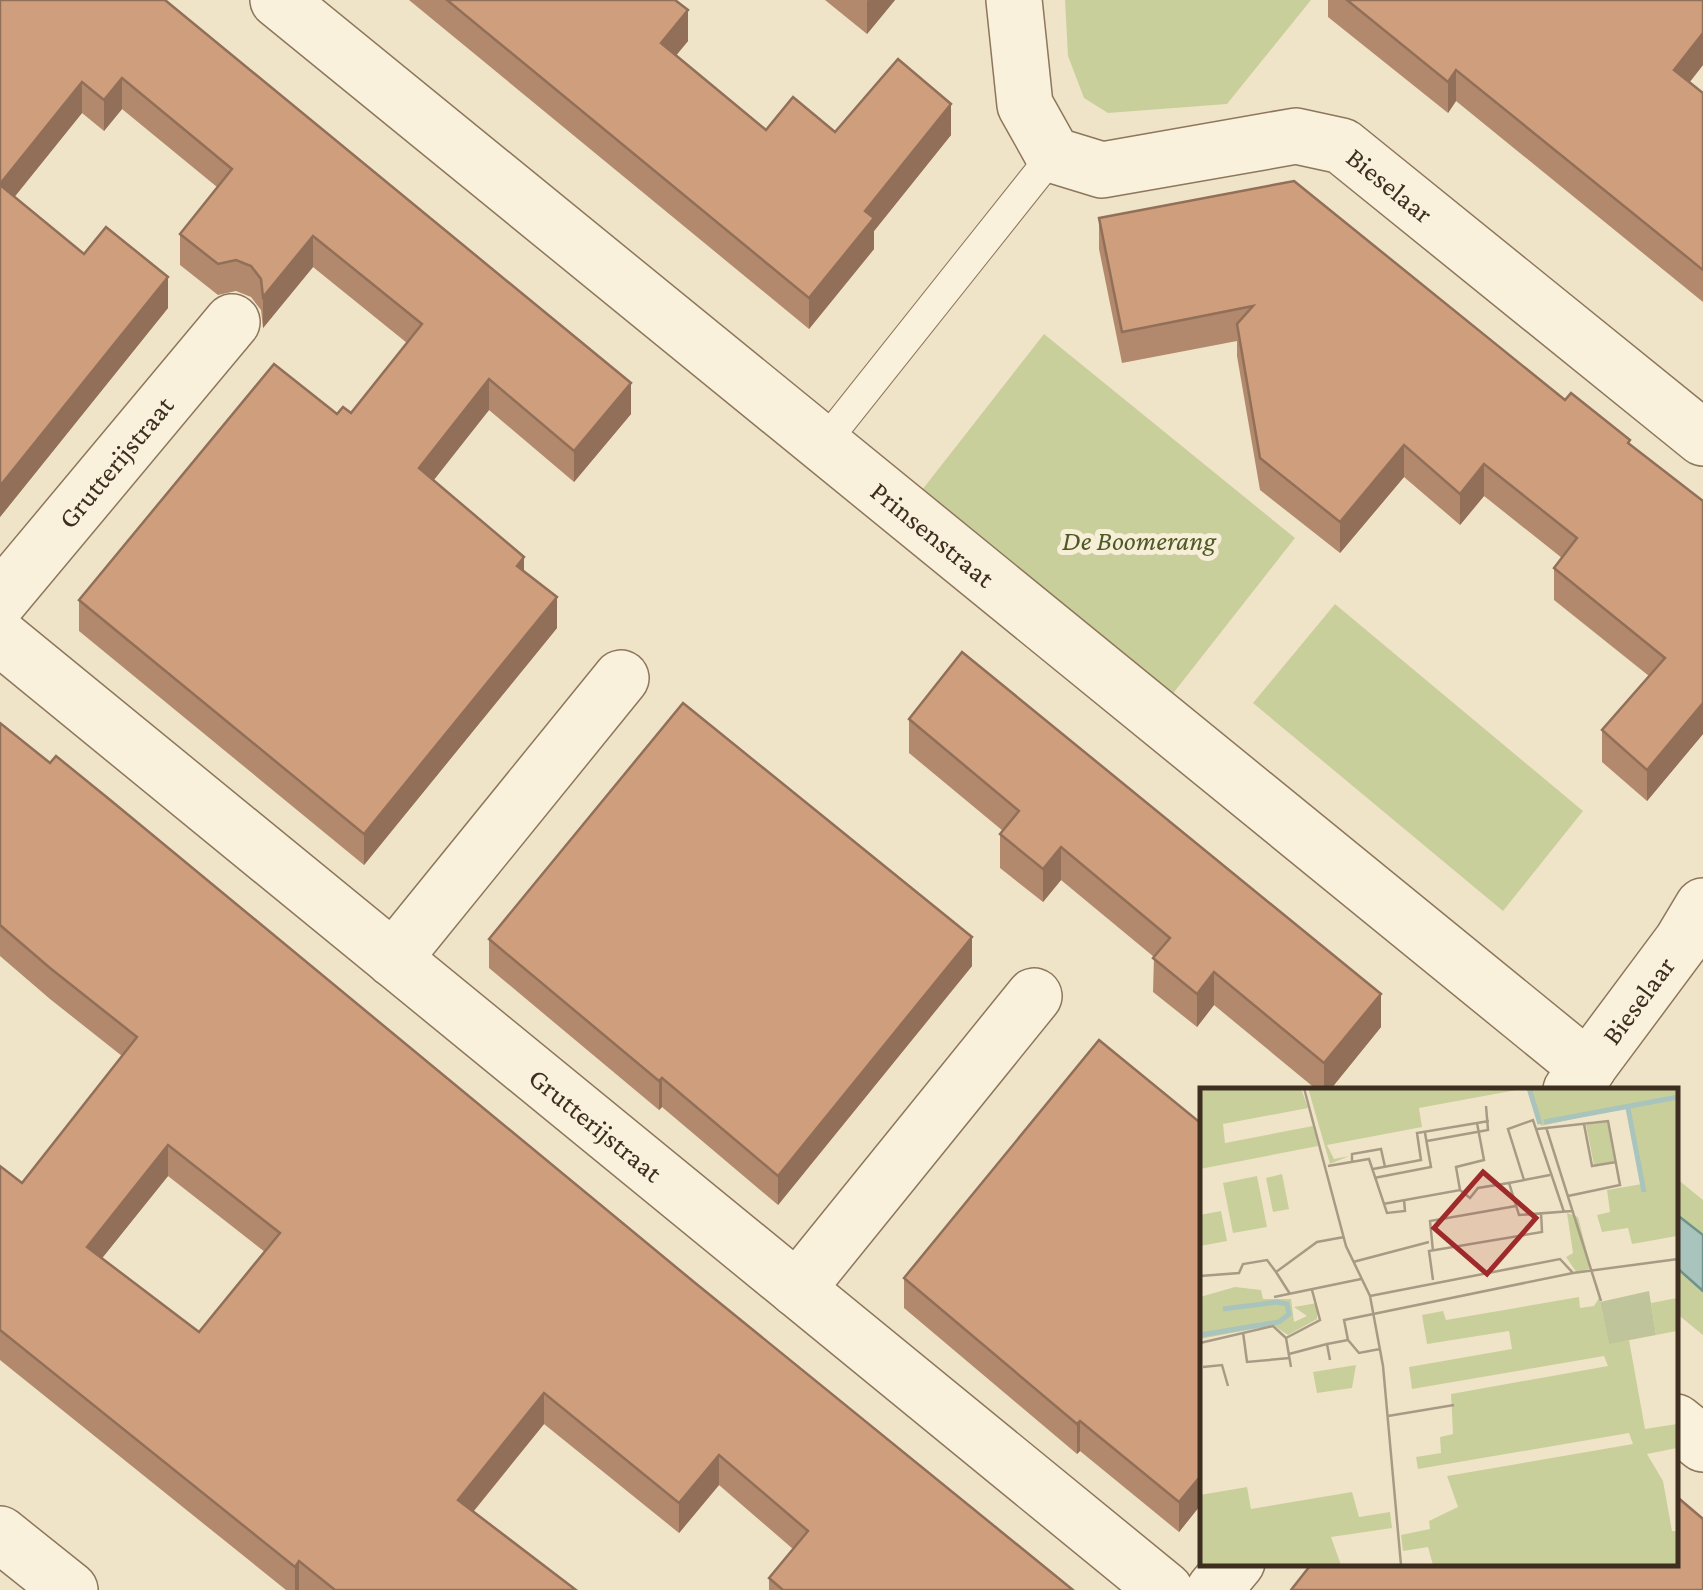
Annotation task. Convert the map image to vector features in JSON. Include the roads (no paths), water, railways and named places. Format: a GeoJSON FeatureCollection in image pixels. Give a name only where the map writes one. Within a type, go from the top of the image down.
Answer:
{"type":"FeatureCollection","features":[{"type":"Feature","properties":{"kind":"street","name":"Prinsenstraat"},"geometry":{"type":"LineString","coordinates":[[278,0],[1580,1079]]}},
{"type":"Feature","properties":{"kind":"street"},"geometry":{"type":"LineString","coordinates":[[1014,0],[1025,106],[1054,155]]}},
{"type":"Feature","properties":{"kind":"street","name":"Bieselaar"},"geometry":{"type":"LineString","coordinates":[[1054,155],[1102,170],[1296,136],[1342,146],[1703,438]]}},
{"type":"Feature","properties":{"kind":"street","name":"Grutterijstraat"},"geometry":{"type":"LineString","coordinates":[[0,600],[232,322]]}},
{"type":"Feature","properties":{"kind":"street","name":"Grutterijstraat"},"geometry":{"type":"LineString","coordinates":[[0,637],[1165,1590]]}},
{"type":"Feature","properties":{"kind":"street"},"geometry":{"type":"LineString","coordinates":[[393,959],[621,678]]}},
{"type":"Feature","properties":{"kind":"street","name":"Bieselaar"},"geometry":{"type":"LineString","coordinates":[[1580,1079],[1682,941],[1703,906]]}},
{"type":"Feature","properties":{"kind":"street"},"geometry":{"type":"LineString","coordinates":[[797,1289],[1034,996]]}},
{"type":"Feature","properties":{"kind":"street"},"geometry":{"type":"LineString","coordinates":[[1678,1424],[1703,1444]]}},
{"type":"Feature","properties":{"kind":"street"},"geometry":{"type":"LineString","coordinates":[[0,1534],[70,1590]]}},
{"type":"Feature","properties":{"kind":"street"},"geometry":{"type":"LineString","coordinates":[[1214,1590],[1234,1565]]}},
{"type":"Feature","properties":{"kind":"lane"},"geometry":{"type":"LineString","coordinates":[[839,424],[1054,155]]}},
{"type":"Feature","properties":{"kind":"water"},"geometry":{"type":"Polygon","coordinates":[[[1678,1216],[1703,1235],[1703,1291],[1678,1269],[1678,1216]]]}},
{"type":"Feature","properties":{"kind":"park label","name":"De Boomerang"},"geometry":{"type":"Point","coordinates":[1139,540]}}]}
